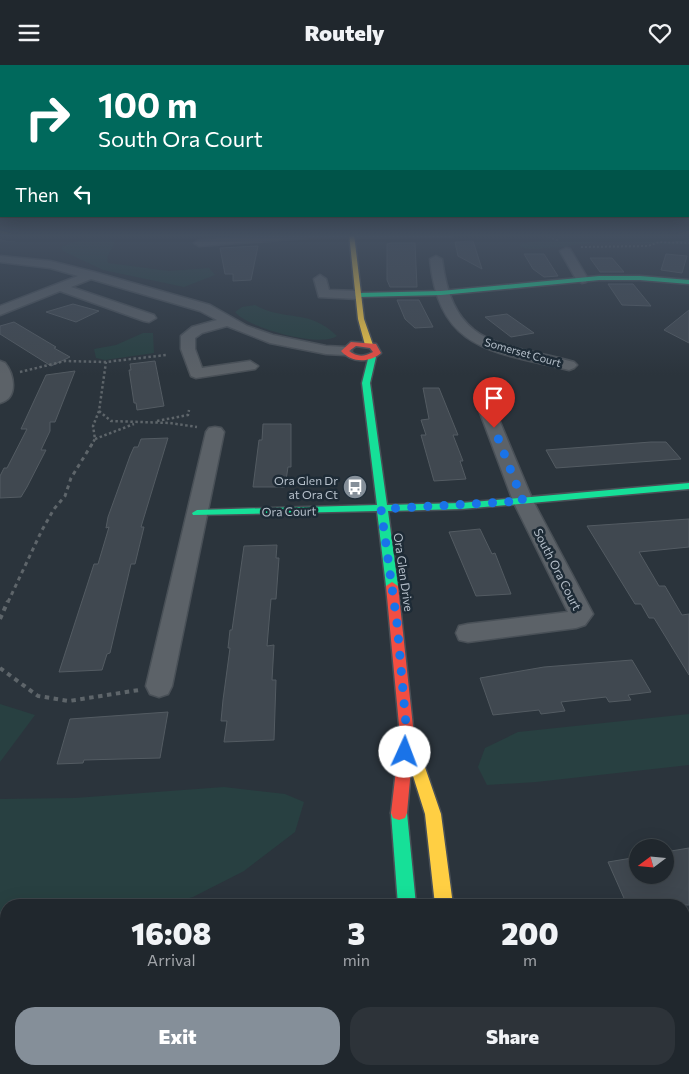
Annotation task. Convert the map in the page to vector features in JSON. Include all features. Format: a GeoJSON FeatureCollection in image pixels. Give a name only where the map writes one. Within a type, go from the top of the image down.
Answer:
{"type":"FeatureCollection","features":[{"type":"Feature","properties":{"kind":"street"},"geometry":{"type":"LineString","coordinates":[[0,311],[75,281]]}},
{"type":"Feature","properties":{"kind":"street"},"geometry":{"type":"LineString","coordinates":[[112,281],[195,304],[242,329],[270,339],[326,350],[351,351],[372,357],[378,351],[369,345],[361,319],[356,281]]}},
{"type":"Feature","properties":{"kind":"street"},"geometry":{"type":"LineString","coordinates":[[321,281],[324,294],[358,295],[440,293],[561,281]]}},
{"type":"Feature","properties":{"kind":"street"},"geometry":{"type":"LineString","coordinates":[[439,281],[440,293]]}},
{"type":"Feature","properties":{"kind":"street"},"geometry":{"type":"LineString","coordinates":[[676,281],[689,282]]}},
{"type":"Feature","properties":{"kind":"street"},"geometry":{"type":"LineString","coordinates":[[60,287],[149,318]]}},
{"type":"Feature","properties":{"kind":"street","name":"Somerset Court"},"geometry":{"type":"LineString","coordinates":[[440,293],[465,332],[474,337],[569,365]]}},
{"type":"Feature","properties":{"kind":"street"},"geometry":{"type":"LineString","coordinates":[[351,351],[361,319]]}},
{"type":"Feature","properties":{"kind":"street"},"geometry":{"type":"LineString","coordinates":[[229,321],[197,329],[188,336],[188,349],[196,373],[250,366]]}},
{"type":"Feature","properties":{"kind":"street"},"geometry":{"type":"LineString","coordinates":[[351,351],[369,345]]}},
{"type":"Feature","properties":{"kind":"street","name":"Ora Glen Drive"},"geometry":{"type":"LineString","coordinates":[[351,351],[366,383],[397,623],[407,736],[398,816],[406,899]]}},
{"type":"Feature","properties":{"kind":"street","name":"Ora Glen Drive"},"geometry":{"type":"LineString","coordinates":[[366,383],[372,357]]}},
{"type":"Feature","properties":{"kind":"street"},"geometry":{"type":"LineString","coordinates":[[0,398],[7,384],[3,371]]}},
{"type":"Feature","properties":{"kind":"street","name":"South Ora Court"},"geometry":{"type":"LineString","coordinates":[[468,633],[561,622],[576,619],[581,614],[523,501],[487,410]]}},
{"type":"Feature","properties":{"kind":"street"},"geometry":{"type":"LineString","coordinates":[[159,686],[215,432]]}},
{"type":"Feature","properties":{"kind":"street"},"geometry":{"type":"LineString","coordinates":[[381,509],[523,501],[689,486]]}},
{"type":"Feature","properties":{"kind":"street","name":"Ora Court"},"geometry":{"type":"LineString","coordinates":[[197,513],[381,509]]}},
{"type":"Feature","properties":{"kind":"street","name":"Ora Glen Drive"},"geometry":{"type":"LineString","coordinates":[[407,736],[433,814],[443,899]]}},
{"type":"Feature","properties":{"kind":"path"},"geometry":{"type":"LineString","coordinates":[[3,371],[64,361],[106,362],[166,355]]}},
{"type":"Feature","properties":{"kind":"path"},"geometry":{"type":"LineString","coordinates":[[95,439],[93,426],[99,411],[106,362]]}},
{"type":"Feature","properties":{"kind":"path"},"geometry":{"type":"LineString","coordinates":[[0,619],[42,529],[54,509],[65,496],[71,478],[95,439],[130,424],[182,417],[188,415],[190,409]]}},
{"type":"Feature","properties":{"kind":"path"},"geometry":{"type":"LineString","coordinates":[[99,411],[111,421],[185,424],[215,432]]}},
{"type":"Feature","properties":{"kind":"path"},"geometry":{"type":"LineString","coordinates":[[0,667],[38,696],[69,701],[159,686]]}},
{"type":"Feature","properties":{"kind":"green space"},"geometry":{"type":"Polygon","coordinates":[[[156,281],[199,281],[184,287],[156,281]]]}},
{"type":"Feature","properties":{"kind":"green space"},"geometry":{"type":"Polygon","coordinates":[[[255,305],[276,313],[306,318],[327,327],[337,336],[316,340],[284,335],[254,324],[235,312],[242,307],[255,305]]]}},
{"type":"Feature","properties":{"kind":"green space"},"geometry":{"type":"Polygon","coordinates":[[[143,333],[153,333],[154,353],[105,360],[96,358],[94,349],[116,345],[143,333]]]}},
{"type":"Feature","properties":{"kind":"green space"},"geometry":{"type":"Polygon","coordinates":[[[0,704],[35,715],[0,762],[0,704]]]}},
{"type":"Feature","properties":{"kind":"green space"},"geometry":{"type":"Polygon","coordinates":[[[689,714],[689,765],[536,782],[487,785],[478,767],[485,748],[518,732],[689,714]]]}},
{"type":"Feature","properties":{"kind":"green space"},"geometry":{"type":"Polygon","coordinates":[[[224,787],[285,794],[304,802],[295,832],[244,871],[193,897],[185,899],[0,899],[0,799],[75,798],[224,787]]]}},
{"type":"Feature","properties":{"kind":"building"},"geometry":{"type":"Polygon","coordinates":[[[387,281],[417,281],[417,287],[390,287],[387,281]]]}},
{"type":"Feature","properties":{"kind":"building"},"geometry":{"type":"Polygon","coordinates":[[[608,284],[633,284],[651,306],[622,305],[608,284]]]}},
{"type":"Feature","properties":{"kind":"building"},"geometry":{"type":"Polygon","coordinates":[[[397,300],[419,300],[433,327],[415,328],[405,319],[397,300]]]}},
{"type":"Feature","properties":{"kind":"building"},"geometry":{"type":"Polygon","coordinates":[[[73,304],[99,311],[76,322],[46,312],[73,304]]]}},
{"type":"Feature","properties":{"kind":"building"},"geometry":{"type":"Polygon","coordinates":[[[689,310],[689,343],[664,330],[689,310]]]}},
{"type":"Feature","properties":{"kind":"building"},"geometry":{"type":"Polygon","coordinates":[[[507,314],[534,333],[511,337],[485,317],[507,314]]]}},
{"type":"Feature","properties":{"kind":"building"},"geometry":{"type":"Polygon","coordinates":[[[14,322],[70,357],[51,366],[0,334],[0,326],[14,322]]]}},
{"type":"Feature","properties":{"kind":"building"},"geometry":{"type":"Polygon","coordinates":[[[155,361],[164,406],[137,410],[136,403],[134,403],[129,370],[131,370],[130,364],[155,361]]]}},
{"type":"Feature","properties":{"kind":"building"},"geometry":{"type":"Polygon","coordinates":[[[75,371],[55,422],[50,422],[50,431],[41,450],[46,450],[27,487],[21,497],[0,498],[0,476],[4,468],[7,468],[27,429],[21,429],[46,375],[75,371]]]}},
{"type":"Feature","properties":{"kind":"building"},"geometry":{"type":"Polygon","coordinates":[[[423,388],[439,388],[458,435],[453,435],[463,461],[460,461],[466,479],[434,481],[421,435],[426,435],[421,420],[429,419],[423,388]]]}},
{"type":"Feature","properties":{"kind":"building"},"geometry":{"type":"Polygon","coordinates":[[[263,424],[291,424],[291,467],[288,467],[285,487],[253,487],[259,440],[262,440],[263,424]]]}},
{"type":"Feature","properties":{"kind":"building"},"geometry":{"type":"Polygon","coordinates":[[[168,438],[141,527],[144,527],[135,564],[131,564],[110,653],[107,654],[102,670],[59,672],[94,564],[98,564],[109,527],[106,528],[108,517],[134,447],[138,447],[141,439],[168,438]]]}},
{"type":"Feature","properties":{"kind":"building"},"geometry":{"type":"Polygon","coordinates":[[[666,442],[681,459],[556,468],[546,450],[666,442]]]}},
{"type":"Feature","properties":{"kind":"building"},"geometry":{"type":"Polygon","coordinates":[[[689,519],[689,547],[639,552],[659,586],[665,586],[682,615],[689,614],[689,675],[654,618],[649,618],[641,604],[635,604],[587,526],[689,519]]]}},
{"type":"Feature","properties":{"kind":"building"},"geometry":{"type":"Polygon","coordinates":[[[480,529],[492,554],[495,553],[511,594],[476,596],[449,532],[480,529]]]}},
{"type":"Feature","properties":{"kind":"building"},"geometry":{"type":"Polygon","coordinates":[[[277,545],[276,558],[279,558],[276,599],[271,599],[267,646],[274,645],[272,680],[276,680],[274,740],[224,742],[227,721],[221,721],[230,648],[228,648],[244,546],[277,545]]]}},
{"type":"Feature","properties":{"kind":"building"},"geometry":{"type":"Polygon","coordinates":[[[632,660],[651,692],[628,695],[631,700],[609,702],[606,697],[561,702],[565,711],[541,714],[539,710],[493,715],[480,678],[544,667],[632,660]]]}},
{"type":"Feature","properties":{"kind":"building"},"geometry":{"type":"Polygon","coordinates":[[[168,712],[160,758],[84,760],[83,763],[57,764],[70,719],[168,712]]]}},
{"type":"Feature","properties":{"kind":"building"},"geometry":{"type":"Polygon","coordinates":[[[689,848],[689,899],[624,899],[608,862],[629,858],[629,884],[674,884],[674,850],[689,848]]]}},
{"type":"Feature","properties":{"kind":"traffic: fast"},"geometry":{"type":"LineString","coordinates":[[358,295],[441,293],[566,281]]}},
{"type":"Feature","properties":{"kind":"traffic: fast"},"geometry":{"type":"LineString","coordinates":[[678,281],[689,282]]}},
{"type":"Feature","properties":{"kind":"traffic: fast"},"geometry":{"type":"LineString","coordinates":[[372,357],[366,383],[392,586]]}},
{"type":"Feature","properties":{"kind":"traffic: fast"},"geometry":{"type":"LineString","coordinates":[[197,513],[461,506],[689,486]]}},
{"type":"Feature","properties":{"kind":"traffic: fast"},"geometry":{"type":"LineString","coordinates":[[399,813],[406,899]]}},
{"type":"Feature","properties":{"kind":"traffic: slow"},"geometry":{"type":"LineString","coordinates":[[357,281],[361,319],[369,345]]}},
{"type":"Feature","properties":{"kind":"traffic: slow"},"geometry":{"type":"LineString","coordinates":[[410,744],[433,814],[443,899]]}},
{"type":"Feature","properties":{"kind":"traffic: jam"},"geometry":{"type":"LineString","coordinates":[[354,344],[373,346],[377,353],[364,358],[352,357],[345,351],[354,344]]}},
{"type":"Feature","properties":{"kind":"traffic: jam"},"geometry":{"type":"LineString","coordinates":[[392,586],[407,736],[399,813]]}},
{"type":"Feature","properties":{"kind":"place","name":"Ora Glen Dr at Ora Ct"},"geometry":{"type":"Point","coordinates":[355,487]}},
{"type":"Feature","properties":{"kind":"route"},"geometry":{"type":"LineString","coordinates":[[405,752],[407,736],[397,623],[381,509],[523,501],[494,428]]}}]}
